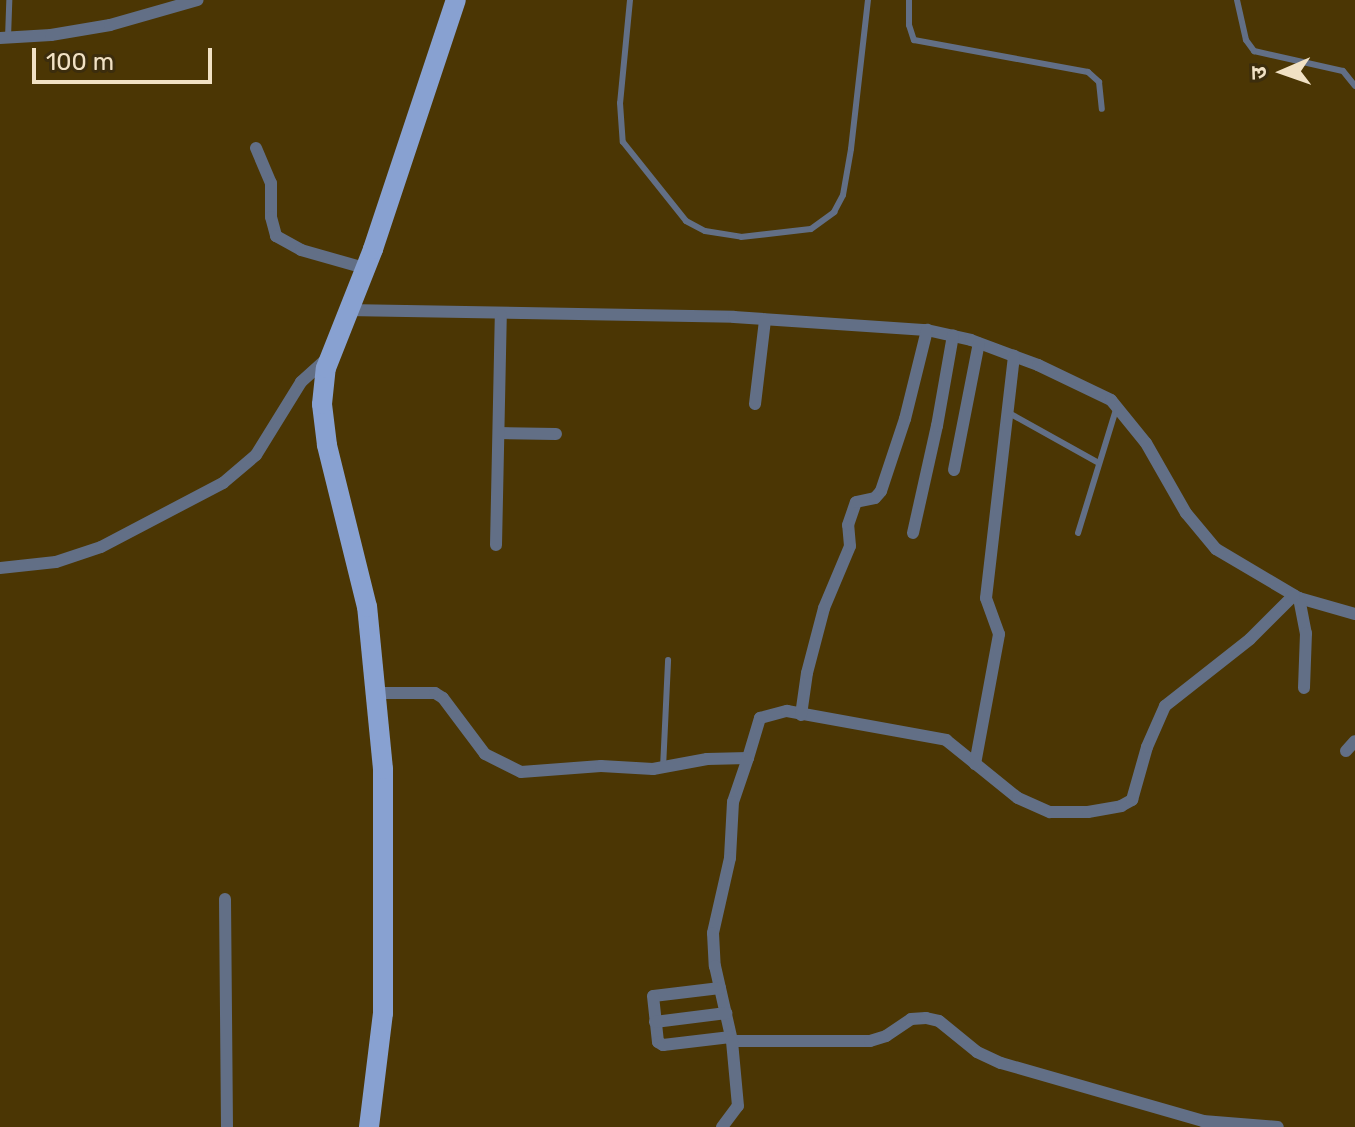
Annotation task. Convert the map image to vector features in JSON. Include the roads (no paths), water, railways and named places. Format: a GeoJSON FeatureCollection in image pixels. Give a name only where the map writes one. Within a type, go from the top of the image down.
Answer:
{"type":"FeatureCollection","features":[{"type":"Feature","properties":{"kind":"main road"},"geometry":{"type":"LineString","coordinates":[[369,1127],[383,1013],[383,769],[367,607],[323,425],[323,387],[330,356],[364,268],[456,0]]}},
{"type":"Feature","properties":{"kind":"street"},"geometry":{"type":"LineString","coordinates":[[4,38],[110,25],[198,0]]}},
{"type":"Feature","properties":{"kind":"street"},"geometry":{"type":"LineString","coordinates":[[256,148],[271,183],[271,217],[276,236],[301,250],[364,268]]}},
{"type":"Feature","properties":{"kind":"street"},"geometry":{"type":"LineString","coordinates":[[346,310],[765,320],[927,330],[953,335],[1014,356],[1092,390],[1117,405],[1146,443],[1200,532],[1228,559],[1296,597],[1355,614]]}},
{"type":"Feature","properties":{"kind":"street"},"geometry":{"type":"LineString","coordinates":[[496,545],[501,315]]}},
{"type":"Feature","properties":{"kind":"street"},"geometry":{"type":"LineString","coordinates":[[755,404],[765,320]]}},
{"type":"Feature","properties":{"kind":"street"},"geometry":{"type":"LineString","coordinates":[[801,715],[807,673],[824,608],[850,546],[847,530],[851,514],[856,502],[875,498],[881,491],[905,419],[927,330]]}},
{"type":"Feature","properties":{"kind":"street"},"geometry":{"type":"LineString","coordinates":[[913,533],[953,335]]}},
{"type":"Feature","properties":{"kind":"street"},"geometry":{"type":"LineString","coordinates":[[954,470],[979,343]]}},
{"type":"Feature","properties":{"kind":"street"},"geometry":{"type":"LineString","coordinates":[[0,568],[56,562],[101,547],[223,483],[256,455],[301,382],[330,356]]}},
{"type":"Feature","properties":{"kind":"street"},"geometry":{"type":"LineString","coordinates":[[975,764],[999,634],[986,598],[1014,356]]}},
{"type":"Feature","properties":{"kind":"street"},"geometry":{"type":"LineString","coordinates":[[499,433],[556,434]]}},
{"type":"Feature","properties":{"kind":"street"},"geometry":{"type":"LineString","coordinates":[[1296,597],[1306,633],[1304,688]]}},
{"type":"Feature","properties":{"kind":"street"},"geometry":{"type":"LineString","coordinates":[[722,1127],[738,1106],[732,1039],[720,988],[713,933],[730,858],[733,802],[760,718],[776,712],[946,740],[1018,798],[1050,812],[1088,812],[1127,804],[1136,792],[1147,747],[1165,706],[1250,639],[1296,597]]}},
{"type":"Feature","properties":{"kind":"street"},"geometry":{"type":"LineString","coordinates":[[376,693],[435,693],[447,703],[485,754],[510,769],[534,772],[601,766],[663,768],[707,759],[748,758]]}},
{"type":"Feature","properties":{"kind":"street"},"geometry":{"type":"LineString","coordinates":[[225,899],[227,1127]]}},
{"type":"Feature","properties":{"kind":"street"},"geometry":{"type":"LineString","coordinates":[[720,988],[655,995],[655,1022],[661,1045],[732,1039],[870,1041],[886,1036],[911,1019],[926,1018],[939,1021],[977,1052],[1001,1063],[1203,1121],[1278,1127]]}},
{"type":"Feature","properties":{"kind":"street"},"geometry":{"type":"LineString","coordinates":[[655,1022],[726,1013]]}},
{"type":"Feature","properties":{"kind":"lane"},"geometry":{"type":"LineString","coordinates":[[4,38],[9,0]]}},
{"type":"Feature","properties":{"kind":"lane"},"geometry":{"type":"LineString","coordinates":[[630,0],[620,103],[623,142],[686,221],[705,231],[741,237],[811,229],[834,212],[843,195],[851,149],[868,0]]}},
{"type":"Feature","properties":{"kind":"lane"},"geometry":{"type":"LineString","coordinates":[[909,0],[909,25],[914,40],[1088,72],[1099,82],[1102,109]]}},
{"type":"Feature","properties":{"kind":"lane"},"geometry":{"type":"LineString","coordinates":[[1237,0],[1246,40],[1254,51],[1343,71],[1355,86]]}},
{"type":"Feature","properties":{"kind":"lane"},"geometry":{"type":"LineString","coordinates":[[1078,533],[1085,498],[1117,405]]}},
{"type":"Feature","properties":{"kind":"lane"},"geometry":{"type":"LineString","coordinates":[[1006,411],[1099,463]]}},
{"type":"Feature","properties":{"kind":"lane"},"geometry":{"type":"LineString","coordinates":[[663,768],[668,660]]}}]}
